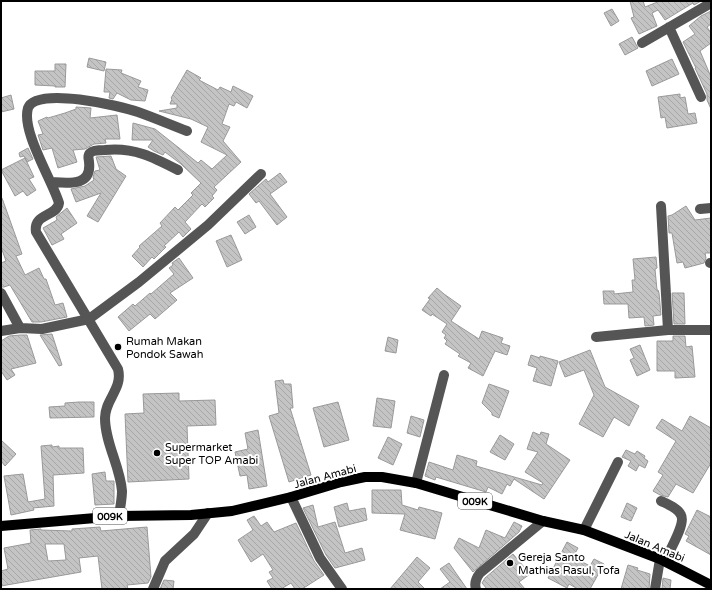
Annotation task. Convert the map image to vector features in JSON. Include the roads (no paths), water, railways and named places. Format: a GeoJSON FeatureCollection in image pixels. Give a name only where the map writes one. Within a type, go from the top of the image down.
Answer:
{"type":"FeatureCollection","features":[{"type":"Feature","properties":{"kind":"main road","name":"Jalan Amabi"},"geometry":{"type":"LineString","coordinates":[[1,526],[119,516],[191,515],[232,511],[291,497],[341,482],[364,477],[382,477],[416,483],[543,521],[584,530],[662,560],[711,585]]}},
{"type":"Feature","properties":{"kind":"street"},"geometry":{"type":"LineString","coordinates":[[642,43],[711,3]]}},
{"type":"Feature","properties":{"kind":"street"},"geometry":{"type":"LineString","coordinates":[[669,27],[701,97]]}},
{"type":"Feature","properties":{"kind":"street"},"geometry":{"type":"LineString","coordinates":[[119,516],[122,492],[118,469],[107,431],[105,418],[107,407],[116,390],[120,376],[118,369],[89,319],[36,232],[39,219],[59,206],[58,198],[43,169],[30,135],[28,108],[32,102],[38,99],[65,98],[138,112],[187,131]]}},
{"type":"Feature","properties":{"kind":"street"},"geometry":{"type":"LineString","coordinates":[[51,182],[71,183],[87,177],[89,173],[88,156],[90,153],[98,150],[120,148],[135,151],[178,170]]}},
{"type":"Feature","properties":{"kind":"street"},"geometry":{"type":"LineString","coordinates":[[1,331],[20,328],[42,329],[89,319],[139,282],[202,230],[261,174]]}},
{"type":"Feature","properties":{"kind":"street"},"geometry":{"type":"LineString","coordinates":[[661,206],[668,330]]}},
{"type":"Feature","properties":{"kind":"street"},"geometry":{"type":"LineString","coordinates":[[700,209],[711,208]]}},
{"type":"Feature","properties":{"kind":"street"},"geometry":{"type":"LineString","coordinates":[[1,293],[20,328]]}},
{"type":"Feature","properties":{"kind":"street"},"geometry":{"type":"LineString","coordinates":[[596,337],[668,330],[711,330]]}},
{"type":"Feature","properties":{"kind":"street"},"geometry":{"type":"LineString","coordinates":[[416,483],[444,375]]}},
{"type":"Feature","properties":{"kind":"street"},"geometry":{"type":"LineString","coordinates":[[584,530],[618,462]]}},
{"type":"Feature","properties":{"kind":"street"},"geometry":{"type":"LineString","coordinates":[[291,497],[320,558],[342,589]]}},
{"type":"Feature","properties":{"kind":"street"},"geometry":{"type":"LineString","coordinates":[[655,589],[662,560],[683,521],[682,515],[679,511],[661,501]]}},
{"type":"Feature","properties":{"kind":"street"},"geometry":{"type":"LineString","coordinates":[[153,589],[164,561],[194,534],[208,513]]}},
{"type":"Feature","properties":{"kind":"street"},"geometry":{"type":"LineString","coordinates":[[476,589],[476,581],[480,573],[543,521]]}},
{"type":"Feature","properties":{"kind":"place","name":"Rumah Makan Pondok Sawah"},"geometry":{"type":"Point","coordinates":[118,347]}},
{"type":"Feature","properties":{"kind":"place","name":"Supermarket Super TOP Amabi"},"geometry":{"type":"Point","coordinates":[157,453]}},
{"type":"Feature","properties":{"kind":"place","name":"Gereja Santo Mathias Rasul, Tofa"},"geometry":{"type":"Point","coordinates":[510,563]}}]}
